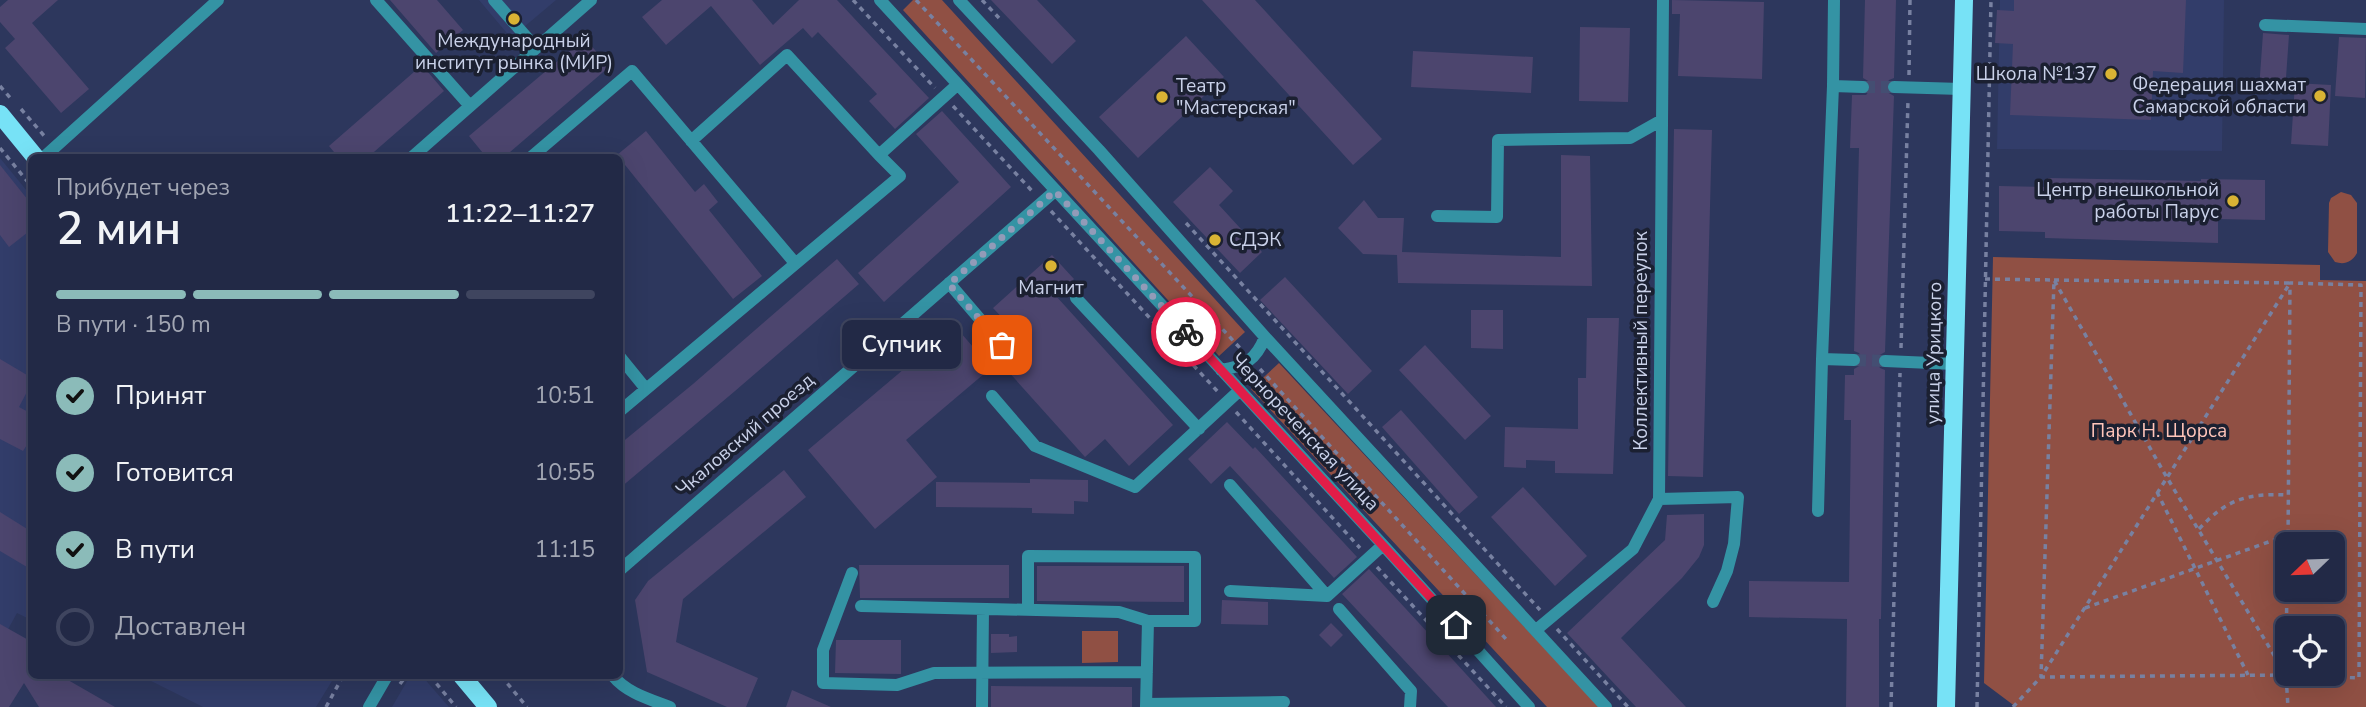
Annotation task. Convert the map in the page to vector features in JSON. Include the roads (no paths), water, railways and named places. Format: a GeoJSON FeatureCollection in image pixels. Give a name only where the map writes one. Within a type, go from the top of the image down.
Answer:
{"type":"FeatureCollection","features":[{"type":"Feature","properties":{"kind":"main road","name":"улица Урицкого"},"geometry":{"type":"LineString","coordinates":[[1946,707],[1964,0]]}},
{"type":"Feature","properties":{"kind":"main road"},"geometry":{"type":"LineString","coordinates":[[0,114],[34,154]]}},
{"type":"Feature","properties":{"kind":"main road"},"geometry":{"type":"LineString","coordinates":[[465,679],[488,707]]}},
{"type":"Feature","properties":{"kind":"street"},"geometry":{"type":"LineString","coordinates":[[47,154],[218,0]]}},
{"type":"Feature","properties":{"kind":"street"},"geometry":{"type":"LineString","coordinates":[[376,0],[470,106]]}},
{"type":"Feature","properties":{"kind":"street"},"geometry":{"type":"LineString","coordinates":[[494,0],[536,48]]}},
{"type":"Feature","properties":{"kind":"street"},"geometry":{"type":"LineString","coordinates":[[416,154],[591,0]]}},
{"type":"Feature","properties":{"kind":"street","name":"Чернореченская улица"},"geometry":{"type":"LineString","coordinates":[[959,0],[1606,707]]}},
{"type":"Feature","properties":{"kind":"street","name":"Коллективный переулок"},"geometry":{"type":"LineString","coordinates":[[1536,630],[1633,550],[1659,499],[1663,0]]}},
{"type":"Feature","properties":{"kind":"street"},"geometry":{"type":"LineString","coordinates":[[1818,511],[1834,0]]}},
{"type":"Feature","properties":{"kind":"street","name":"Чернореченская улица"},"geometry":{"type":"LineString","coordinates":[[885,2],[957,85],[1383,545],[1529,707]]}},
{"type":"Feature","properties":{"kind":"street"},"geometry":{"type":"LineString","coordinates":[[2265,25],[2366,29]]}},
{"type":"Feature","properties":{"kind":"street"},"geometry":{"type":"LineString","coordinates":[[623,408],[900,176],[787,55],[691,141]]}},
{"type":"Feature","properties":{"kind":"street"},"geometry":{"type":"LineString","coordinates":[[535,154],[632,71],[795,263]]}},
{"type":"Feature","properties":{"kind":"street"},"geometry":{"type":"LineString","coordinates":[[879,155],[957,85]]}},
{"type":"Feature","properties":{"kind":"street"},"geometry":{"type":"LineString","coordinates":[[1833,86],[1863,87]]}},
{"type":"Feature","properties":{"kind":"street"},"geometry":{"type":"LineString","coordinates":[[1894,87],[1961,89]]}},
{"type":"Feature","properties":{"kind":"street"},"geometry":{"type":"LineString","coordinates":[[1437,216],[1497,217],[1498,140],[1630,138],[1662,120]]}},
{"type":"Feature","properties":{"kind":"street","name":"Чкаловский проезд"},"geometry":{"type":"LineString","coordinates":[[623,567],[1055,191]]}},
{"type":"Feature","properties":{"kind":"street"},"geometry":{"type":"LineString","coordinates":[[949,284],[1002,345]]}},
{"type":"Feature","properties":{"kind":"street"},"geometry":{"type":"LineString","coordinates":[[1076,298],[1199,429]]}},
{"type":"Feature","properties":{"kind":"street"},"geometry":{"type":"LineString","coordinates":[[1221,370],[1252,361],[1265,337]]}},
{"type":"Feature","properties":{"kind":"street"},"geometry":{"type":"LineString","coordinates":[[1822,359],[1854,360]]}},
{"type":"Feature","properties":{"kind":"street"},"geometry":{"type":"LineString","coordinates":[[623,361],[646,389]]}},
{"type":"Feature","properties":{"kind":"street"},"geometry":{"type":"LineString","coordinates":[[1885,361],[1954,364]]}},
{"type":"Feature","properties":{"kind":"street"},"geometry":{"type":"LineString","coordinates":[[992,396],[1035,446],[1135,487],[1240,390]]}},
{"type":"Feature","properties":{"kind":"street"},"geometry":{"type":"LineString","coordinates":[[1230,485],[1327,596]]}},
{"type":"Feature","properties":{"kind":"street"},"geometry":{"type":"LineString","coordinates":[[1659,499],[1738,497],[1734,544],[1727,571],[1713,602]]}},
{"type":"Feature","properties":{"kind":"street"},"geometry":{"type":"LineString","coordinates":[[1230,592],[1327,596],[1383,545]]}},
{"type":"Feature","properties":{"kind":"street"},"geometry":{"type":"LineString","coordinates":[[861,606],[983,609],[1028,610],[1119,612],[1148,621],[1195,621],[1195,557],[1028,556],[1028,610]]}},
{"type":"Feature","properties":{"kind":"street"},"geometry":{"type":"LineString","coordinates":[[852,573],[823,650],[823,682],[897,685],[934,673],[1147,672]]}},
{"type":"Feature","properties":{"kind":"street"},"geometry":{"type":"LineString","coordinates":[[982,707],[983,609]]}},
{"type":"Feature","properties":{"kind":"street"},"geometry":{"type":"LineString","coordinates":[[1339,609],[1411,691],[1410,707]]}},
{"type":"Feature","properties":{"kind":"street"},"geometry":{"type":"LineString","coordinates":[[1148,621],[1146,706],[1284,702]]}},
{"type":"Feature","properties":{"kind":"street"},"geometry":{"type":"LineString","coordinates":[[369,707],[385,679]]}},
{"type":"Feature","properties":{"kind":"street"},"geometry":{"type":"LineString","coordinates":[[616,679],[636,694],[670,707]]}},
{"type":"Feature","properties":{"kind":"tunnel"},"geometry":{"type":"LineString","coordinates":[[1863,87],[1894,87]]}},
{"type":"Feature","properties":{"kind":"tunnel"},"geometry":{"type":"LineString","coordinates":[[1854,360],[1885,361]]}},
{"type":"Feature","properties":{"kind":"place","name":"Международный институт рынка (МИР)"},"geometry":{"type":"Point","coordinates":[514,19]}},
{"type":"Feature","properties":{"kind":"place","name":"Школа №137"},"geometry":{"type":"Point","coordinates":[2111,74]}},
{"type":"Feature","properties":{"kind":"place","name":"Федерация шахмат Самарской области"},"geometry":{"type":"Point","coordinates":[2320,96]}},
{"type":"Feature","properties":{"kind":"place","name":"Театр \"Мастерская\""},"geometry":{"type":"Point","coordinates":[1162,97]}},
{"type":"Feature","properties":{"kind":"place","name":"Центр внешкольной работы Парус"},"geometry":{"type":"Point","coordinates":[2233,201]}},
{"type":"Feature","properties":{"kind":"place","name":"СДЭК"},"geometry":{"type":"Point","coordinates":[1215,240]}},
{"type":"Feature","properties":{"kind":"place","name":"Магнит"},"geometry":{"type":"Point","coordinates":[1051,266]}},
{"type":"Feature","properties":{"kind":"place","name":"Супчик"},"geometry":{"type":"Point","coordinates":[1002,345]}},
{"type":"Feature","properties":{"kind":"park label","name":"Парк Н. Щорса"},"geometry":{"type":"Point","coordinates":[2159,431]}}]}
